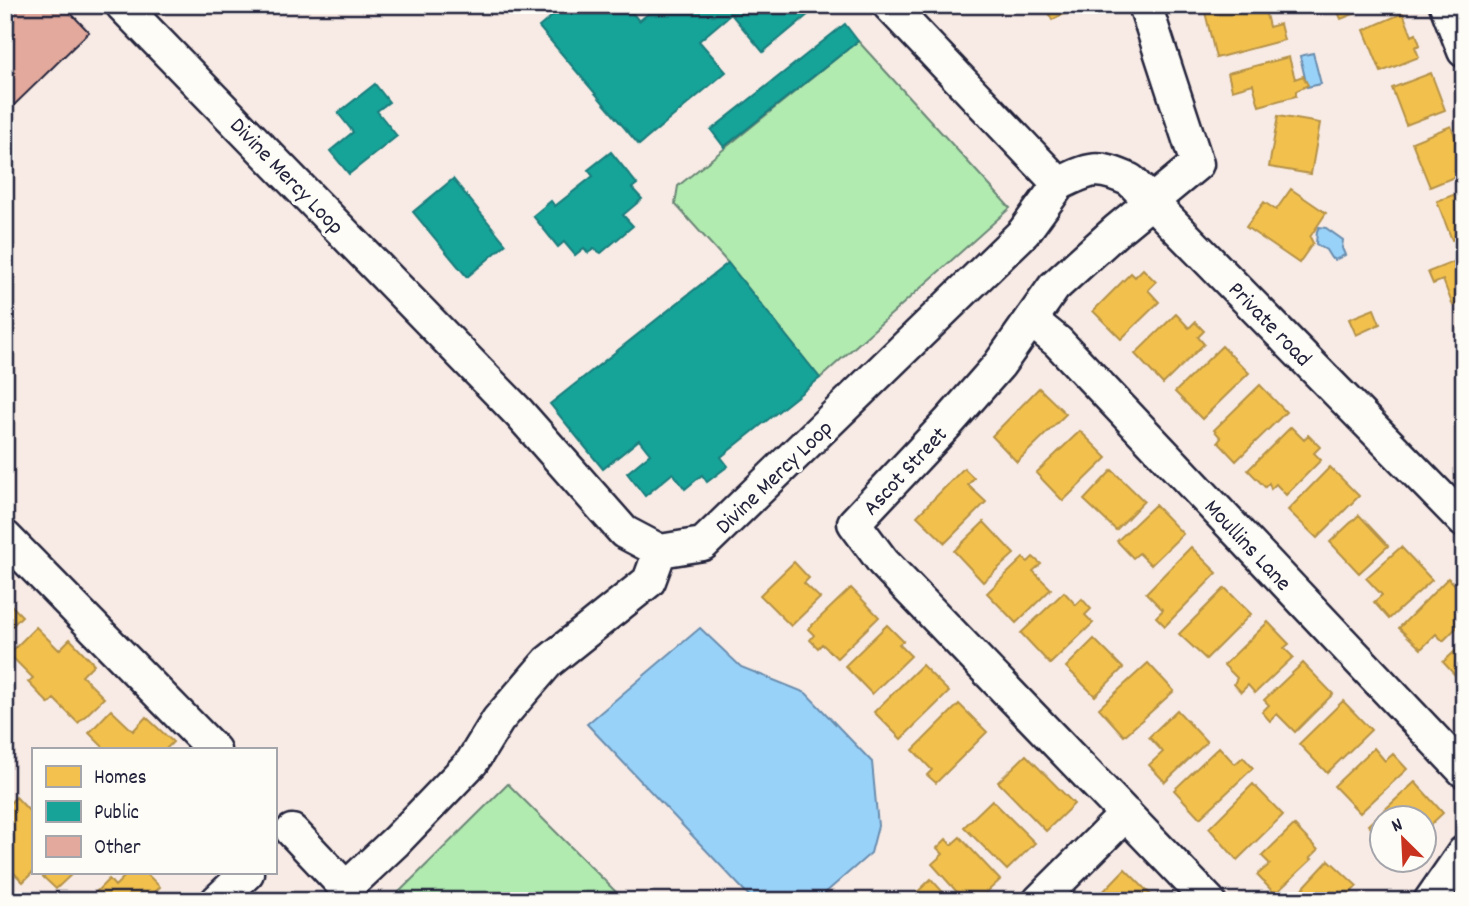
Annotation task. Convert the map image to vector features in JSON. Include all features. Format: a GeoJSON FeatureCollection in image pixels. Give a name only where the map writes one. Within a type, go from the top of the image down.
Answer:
{"type":"FeatureCollection","features":[{"type":"Feature","properties":{"kind":"street","name":"Divine Mercy Loop"},"geometry":{"type":"LineString","coordinates":[[122,5],[519,412],[624,532],[660,551],[703,544],[1024,232],[1059,184]]}},
{"type":"Feature","properties":{"kind":"street"},"geometry":{"type":"LineString","coordinates":[[889,5],[1059,184]]}},
{"type":"Feature","properties":{"kind":"street","name":"Ascot Street"},"geometry":{"type":"LineString","coordinates":[[1145,5],[1197,164],[1054,287],[982,385],[854,523],[883,562],[1209,901]]}},
{"type":"Feature","properties":{"kind":"street"},"geometry":{"type":"LineString","coordinates":[[1446,5],[1464,51]]}},
{"type":"Feature","properties":{"kind":"street","name":"Private road"},"geometry":{"type":"LineString","coordinates":[[1059,184],[1087,170],[1109,170],[1130,180],[1464,521]]}},
{"type":"Feature","properties":{"kind":"street","name":"Moullins Lane"},"geometry":{"type":"LineString","coordinates":[[1031,320],[1058,342],[1464,771]]}},
{"type":"Feature","properties":{"kind":"street"},"geometry":{"type":"LineString","coordinates":[[5,537],[212,748]]}},
{"type":"Feature","properties":{"kind":"street"},"geometry":{"type":"LineString","coordinates":[[280,830],[346,888],[396,841],[472,762],[498,720],[548,662],[649,581],[660,551]]}},
{"type":"Feature","properties":{"kind":"street"},"geometry":{"type":"LineString","coordinates":[[1039,901],[1126,814]]}},
{"type":"Feature","properties":{"kind":"street"},"geometry":{"type":"LineString","coordinates":[[1430,901],[1464,852]]}},
{"type":"Feature","properties":{"kind":"street"},"geometry":{"type":"LineString","coordinates":[[218,901],[246,874]]}},
{"type":"Feature","properties":{"kind":"green space"},"geometry":{"type":"Polygon","coordinates":[[[858,41],[1010,208],[820,378],[728,263],[675,204],[678,186],[858,41]]]}},
{"type":"Feature","properties":{"kind":"green space"},"geometry":{"type":"Polygon","coordinates":[[[508,784],[625,901],[390,901],[508,784]]]}},
{"type":"Feature","properties":{"kind":"water"},"geometry":{"type":"Polygon","coordinates":[[[1313,53],[1321,84],[1307,87],[1300,56],[1313,53]]]}},
{"type":"Feature","properties":{"kind":"water"},"geometry":{"type":"Polygon","coordinates":[[[1319,227],[1326,228],[1343,240],[1345,255],[1335,260],[1316,244],[1319,227]]]}},
{"type":"Feature","properties":{"kind":"water"},"geometry":{"type":"Polygon","coordinates":[[[700,628],[741,667],[806,693],[872,762],[878,826],[871,853],[816,901],[754,901],[587,724],[700,628]]]}},
{"type":"Feature","properties":{"kind":"building: Homes"},"geometry":{"type":"Polygon","coordinates":[[[1045,5],[1083,5],[1052,20],[1045,5]]]}},
{"type":"Feature","properties":{"kind":"building: Homes"},"geometry":{"type":"Polygon","coordinates":[[[1232,5],[1264,5],[1269,27],[1280,24],[1284,40],[1216,58],[1205,12],[1232,5]]]}},
{"type":"Feature","properties":{"kind":"building: Homes"},"geometry":{"type":"Polygon","coordinates":[[[1335,5],[1376,5],[1341,19],[1335,5]]]}},
{"type":"Feature","properties":{"kind":"building: Homes"},"geometry":{"type":"Polygon","coordinates":[[[1403,13],[1412,36],[1416,34],[1420,45],[1415,47],[1419,57],[1381,72],[1364,30],[1403,13]]]}},
{"type":"Feature","properties":{"kind":"building: Homes"},"geometry":{"type":"Polygon","coordinates":[[[1289,57],[1295,79],[1303,76],[1308,85],[1296,91],[1296,96],[1259,106],[1253,84],[1232,90],[1228,73],[1289,57]]]}},
{"type":"Feature","properties":{"kind":"building: Homes"},"geometry":{"type":"Polygon","coordinates":[[[1431,73],[1445,110],[1406,125],[1392,88],[1431,73]]]}},
{"type":"Feature","properties":{"kind":"building: Homes"},"geometry":{"type":"Polygon","coordinates":[[[1278,116],[1320,123],[1311,174],[1269,167],[1278,116]]]}},
{"type":"Feature","properties":{"kind":"building: Homes"},"geometry":{"type":"Polygon","coordinates":[[[1451,126],[1464,158],[1464,173],[1430,187],[1412,142],[1451,126]]]}},
{"type":"Feature","properties":{"kind":"building: Homes"},"geometry":{"type":"Polygon","coordinates":[[[1291,189],[1326,213],[1310,237],[1313,243],[1299,263],[1246,227],[1264,202],[1276,210],[1291,189]]]}},
{"type":"Feature","properties":{"kind":"building: Homes"},"geometry":{"type":"Polygon","coordinates":[[[1464,191],[1464,235],[1452,240],[1437,201],[1464,191]]]}},
{"type":"Feature","properties":{"kind":"building: Homes"},"geometry":{"type":"Polygon","coordinates":[[[1464,258],[1464,301],[1453,306],[1443,280],[1433,284],[1428,272],[1464,258]]]}},
{"type":"Feature","properties":{"kind":"building: Homes"},"geometry":{"type":"Polygon","coordinates":[[[1143,269],[1156,282],[1148,290],[1159,302],[1121,339],[1093,311],[1131,273],[1135,277],[1143,269]]]}},
{"type":"Feature","properties":{"kind":"building: Homes"},"geometry":{"type":"Polygon","coordinates":[[[1374,309],[1380,324],[1356,335],[1349,319],[1374,309]]]}},
{"type":"Feature","properties":{"kind":"building: Homes"},"geometry":{"type":"Polygon","coordinates":[[[1176,314],[1189,328],[1195,322],[1204,331],[1198,337],[1204,344],[1163,384],[1135,354],[1176,314]]]}},
{"type":"Feature","properties":{"kind":"building: Homes"},"geometry":{"type":"Polygon","coordinates":[[[1222,346],[1249,373],[1202,419],[1175,392],[1222,346]]]}},
{"type":"Feature","properties":{"kind":"building: Homes"},"geometry":{"type":"Polygon","coordinates":[[[1260,385],[1286,412],[1236,461],[1218,442],[1221,438],[1214,430],[1260,385]]]}},
{"type":"Feature","properties":{"kind":"building: Homes"},"geometry":{"type":"Polygon","coordinates":[[[1039,388],[1066,414],[1017,462],[992,436],[1039,388]]]}},
{"type":"Feature","properties":{"kind":"building: Homes"},"geometry":{"type":"Polygon","coordinates":[[[1291,427],[1304,440],[1308,435],[1320,447],[1314,453],[1321,460],[1286,495],[1276,484],[1271,489],[1269,483],[1265,487],[1248,470],[1291,427]]]}},
{"type":"Feature","properties":{"kind":"building: Homes"},"geometry":{"type":"Polygon","coordinates":[[[1080,431],[1107,458],[1063,501],[1036,473],[1080,431]]]}},
{"type":"Feature","properties":{"kind":"building: Homes"},"geometry":{"type":"Polygon","coordinates":[[[1330,467],[1359,496],[1317,538],[1288,510],[1330,467]]]}},
{"type":"Feature","properties":{"kind":"building: Homes"},"geometry":{"type":"Polygon","coordinates":[[[964,468],[974,478],[968,485],[986,502],[945,543],[917,516],[964,468]]]}},
{"type":"Feature","properties":{"kind":"building: Homes"},"geometry":{"type":"Polygon","coordinates":[[[1112,470],[1144,501],[1116,530],[1084,500],[1112,470]]]}},
{"type":"Feature","properties":{"kind":"building: Homes"},"geometry":{"type":"Polygon","coordinates":[[[1155,505],[1183,534],[1151,565],[1139,553],[1133,558],[1117,541],[1155,505]]]}},
{"type":"Feature","properties":{"kind":"building: Homes"},"geometry":{"type":"Polygon","coordinates":[[[1359,515],[1388,546],[1359,573],[1330,542],[1359,515]]]}},
{"type":"Feature","properties":{"kind":"building: Homes"},"geometry":{"type":"Polygon","coordinates":[[[984,522],[1014,554],[983,582],[954,551],[984,522]]]}},
{"type":"Feature","properties":{"kind":"building: Homes"},"geometry":{"type":"Polygon","coordinates":[[[1191,547],[1217,573],[1165,626],[1156,617],[1163,610],[1146,593],[1191,547]]]}},
{"type":"Feature","properties":{"kind":"building: Homes"},"geometry":{"type":"Polygon","coordinates":[[[1401,547],[1432,580],[1389,619],[1374,602],[1382,595],[1366,578],[1401,547]]]}},
{"type":"Feature","properties":{"kind":"building: Homes"},"geometry":{"type":"Polygon","coordinates":[[[1033,557],[1041,564],[1033,571],[1051,589],[1016,623],[987,593],[1023,558],[1028,562],[1033,557]]]}},
{"type":"Feature","properties":{"kind":"building: Homes"},"geometry":{"type":"Polygon","coordinates":[[[794,562],[809,578],[804,583],[820,598],[791,626],[760,595],[794,562]]]}},
{"type":"Feature","properties":{"kind":"building: Homes"},"geometry":{"type":"Polygon","coordinates":[[[1448,578],[1464,593],[1464,620],[1443,641],[1436,634],[1421,649],[1399,628],[1448,578]]]}},
{"type":"Feature","properties":{"kind":"building: Homes"},"geometry":{"type":"Polygon","coordinates":[[[851,588],[879,617],[837,658],[822,644],[818,648],[810,640],[814,635],[808,629],[851,588]]]}},
{"type":"Feature","properties":{"kind":"building: Homes"},"geometry":{"type":"Polygon","coordinates":[[[1225,588],[1251,614],[1206,659],[1179,634],[1225,588]]]}},
{"type":"Feature","properties":{"kind":"building: Homes"},"geometry":{"type":"Polygon","coordinates":[[[1064,592],[1076,605],[1082,599],[1091,609],[1085,615],[1093,623],[1050,664],[1021,633],[1064,592]]]}},
{"type":"Feature","properties":{"kind":"building: Homes"},"geometry":{"type":"Polygon","coordinates":[[[5,599],[22,616],[5,633],[5,599]]]}},
{"type":"Feature","properties":{"kind":"building: Homes"},"geometry":{"type":"Polygon","coordinates":[[[1268,622],[1289,644],[1284,648],[1293,657],[1255,693],[1248,685],[1241,692],[1234,684],[1237,678],[1224,665],[1268,622]]]}},
{"type":"Feature","properties":{"kind":"building: Homes"},"geometry":{"type":"Polygon","coordinates":[[[887,625],[903,641],[899,644],[911,656],[872,694],[845,666],[887,625]]]}},
{"type":"Feature","properties":{"kind":"building: Homes"},"geometry":{"type":"Polygon","coordinates":[[[36,627],[59,650],[70,639],[94,664],[82,676],[104,698],[78,723],[54,699],[49,704],[28,682],[33,678],[9,654],[36,627]]]}},
{"type":"Feature","properties":{"kind":"building: Homes"},"geometry":{"type":"Polygon","coordinates":[[[1094,639],[1123,668],[1095,696],[1066,667],[1094,639]]]}},
{"type":"Feature","properties":{"kind":"building: Homes"},"geometry":{"type":"Polygon","coordinates":[[[1464,643],[1464,685],[1443,662],[1464,643]]]}},
{"type":"Feature","properties":{"kind":"building: Homes"},"geometry":{"type":"Polygon","coordinates":[[[1148,663],[1174,691],[1124,736],[1099,708],[1148,663]]]}},
{"type":"Feature","properties":{"kind":"building: Homes"},"geometry":{"type":"Polygon","coordinates":[[[1303,663],[1333,694],[1295,732],[1277,714],[1270,721],[1262,712],[1269,705],[1264,700],[1303,663]]]}},
{"type":"Feature","properties":{"kind":"building: Homes"},"geometry":{"type":"Polygon","coordinates":[[[922,665],[949,692],[901,739],[874,712],[922,665]]]}},
{"type":"Feature","properties":{"kind":"building: Homes"},"geometry":{"type":"Polygon","coordinates":[[[1343,701],[1371,730],[1327,773],[1299,744],[1343,701]]]}},
{"type":"Feature","properties":{"kind":"building: Homes"},"geometry":{"type":"Polygon","coordinates":[[[959,704],[987,732],[936,783],[927,775],[932,770],[913,750],[959,704]]]}},
{"type":"Feature","properties":{"kind":"building: Homes"},"geometry":{"type":"Polygon","coordinates":[[[111,710],[133,731],[146,717],[173,742],[167,748],[104,748],[89,733],[111,710]]]}},
{"type":"Feature","properties":{"kind":"building: Homes"},"geometry":{"type":"Polygon","coordinates":[[[1177,710],[1207,742],[1165,782],[1149,765],[1163,752],[1149,737],[1177,710]]]}},
{"type":"Feature","properties":{"kind":"building: Homes"},"geometry":{"type":"Polygon","coordinates":[[[1219,747],[1235,764],[1243,757],[1253,768],[1200,818],[1174,790],[1219,747]]]}},
{"type":"Feature","properties":{"kind":"building: Homes"},"geometry":{"type":"Polygon","coordinates":[[[1374,748],[1385,761],[1393,754],[1407,769],[1360,813],[1334,786],[1374,748]]]}},
{"type":"Feature","properties":{"kind":"building: Homes"},"geometry":{"type":"Polygon","coordinates":[[[1026,755],[1074,804],[1046,831],[998,782],[1026,755]]]}},
{"type":"Feature","properties":{"kind":"building: Homes"},"geometry":{"type":"Polygon","coordinates":[[[1415,782],[1435,804],[1391,804],[1415,782]]]}},
{"type":"Feature","properties":{"kind":"building: Homes"},"geometry":{"type":"Polygon","coordinates":[[[1253,784],[1283,815],[1237,860],[1209,828],[1253,784]]]}},
{"type":"Feature","properties":{"kind":"building: Homes"},"geometry":{"type":"Polygon","coordinates":[[[16,797],[32,814],[32,873],[23,882],[5,864],[5,854],[11,848],[5,842],[5,808],[16,797]]]}},
{"type":"Feature","properties":{"kind":"building: Homes"},"geometry":{"type":"Polygon","coordinates":[[[992,800],[1035,843],[1007,870],[964,827],[992,800]]]}},
{"type":"Feature","properties":{"kind":"building: Homes"},"geometry":{"type":"Polygon","coordinates":[[[1294,825],[1318,850],[1275,894],[1257,875],[1270,864],[1262,856],[1294,825]]]}},
{"type":"Feature","properties":{"kind":"building: Homes"},"geometry":{"type":"Polygon","coordinates":[[[960,837],[1000,880],[977,901],[965,901],[932,864],[943,854],[937,848],[946,839],[951,845],[960,837]]]}},
{"type":"Feature","properties":{"kind":"building: Homes"},"geometry":{"type":"Polygon","coordinates":[[[1329,860],[1357,886],[1343,901],[1291,901],[1329,860]]]}},
{"type":"Feature","properties":{"kind":"building: Homes"},"geometry":{"type":"Polygon","coordinates":[[[1125,869],[1157,901],[1094,901],[1125,869]]]}},
{"type":"Feature","properties":{"kind":"building: Homes"},"geometry":{"type":"Polygon","coordinates":[[[40,874],[72,874],[56,889],[40,874]]]}},
{"type":"Feature","properties":{"kind":"building: Homes"},"geometry":{"type":"Polygon","coordinates":[[[127,874],[147,874],[160,887],[146,901],[87,901],[109,879],[115,886],[127,874]]]}},
{"type":"Feature","properties":{"kind":"building: Homes"},"geometry":{"type":"Polygon","coordinates":[[[931,879],[951,901],[908,901],[931,879]]]}},
{"type":"Feature","properties":{"kind":"building: Public"},"geometry":{"type":"Polygon","coordinates":[[[565,5],[626,5],[639,21],[659,5],[804,5],[810,13],[763,52],[731,14],[699,41],[726,72],[639,145],[539,27],[565,5]]]}},
{"type":"Feature","properties":{"kind":"building: Public"},"geometry":{"type":"Polygon","coordinates":[[[845,24],[858,41],[724,147],[711,130],[845,24]]]}},
{"type":"Feature","properties":{"kind":"building: Public"},"geometry":{"type":"Polygon","coordinates":[[[375,84],[389,102],[377,111],[397,136],[349,174],[330,151],[353,132],[338,113],[375,84]]]}},
{"type":"Feature","properties":{"kind":"building: Public"},"geometry":{"type":"Polygon","coordinates":[[[611,152],[637,184],[632,188],[642,199],[623,215],[633,226],[601,253],[594,249],[588,253],[584,248],[575,255],[564,242],[558,247],[533,216],[551,201],[555,206],[593,176],[588,170],[611,152]]]}},
{"type":"Feature","properties":{"kind":"building: Public"},"geometry":{"type":"Polygon","coordinates":[[[453,179],[506,244],[467,277],[413,212],[453,179]]]}},
{"type":"Feature","properties":{"kind":"building: Public"},"geometry":{"type":"Polygon","coordinates":[[[728,263],[820,378],[721,457],[728,466],[707,482],[702,475],[685,489],[673,473],[645,496],[627,473],[650,454],[639,440],[603,469],[550,404],[728,263]]]}},
{"type":"Feature","properties":{"kind":"building: Other"},"geometry":{"type":"Polygon","coordinates":[[[5,5],[63,5],[89,32],[5,114],[5,5]]]}}]}
